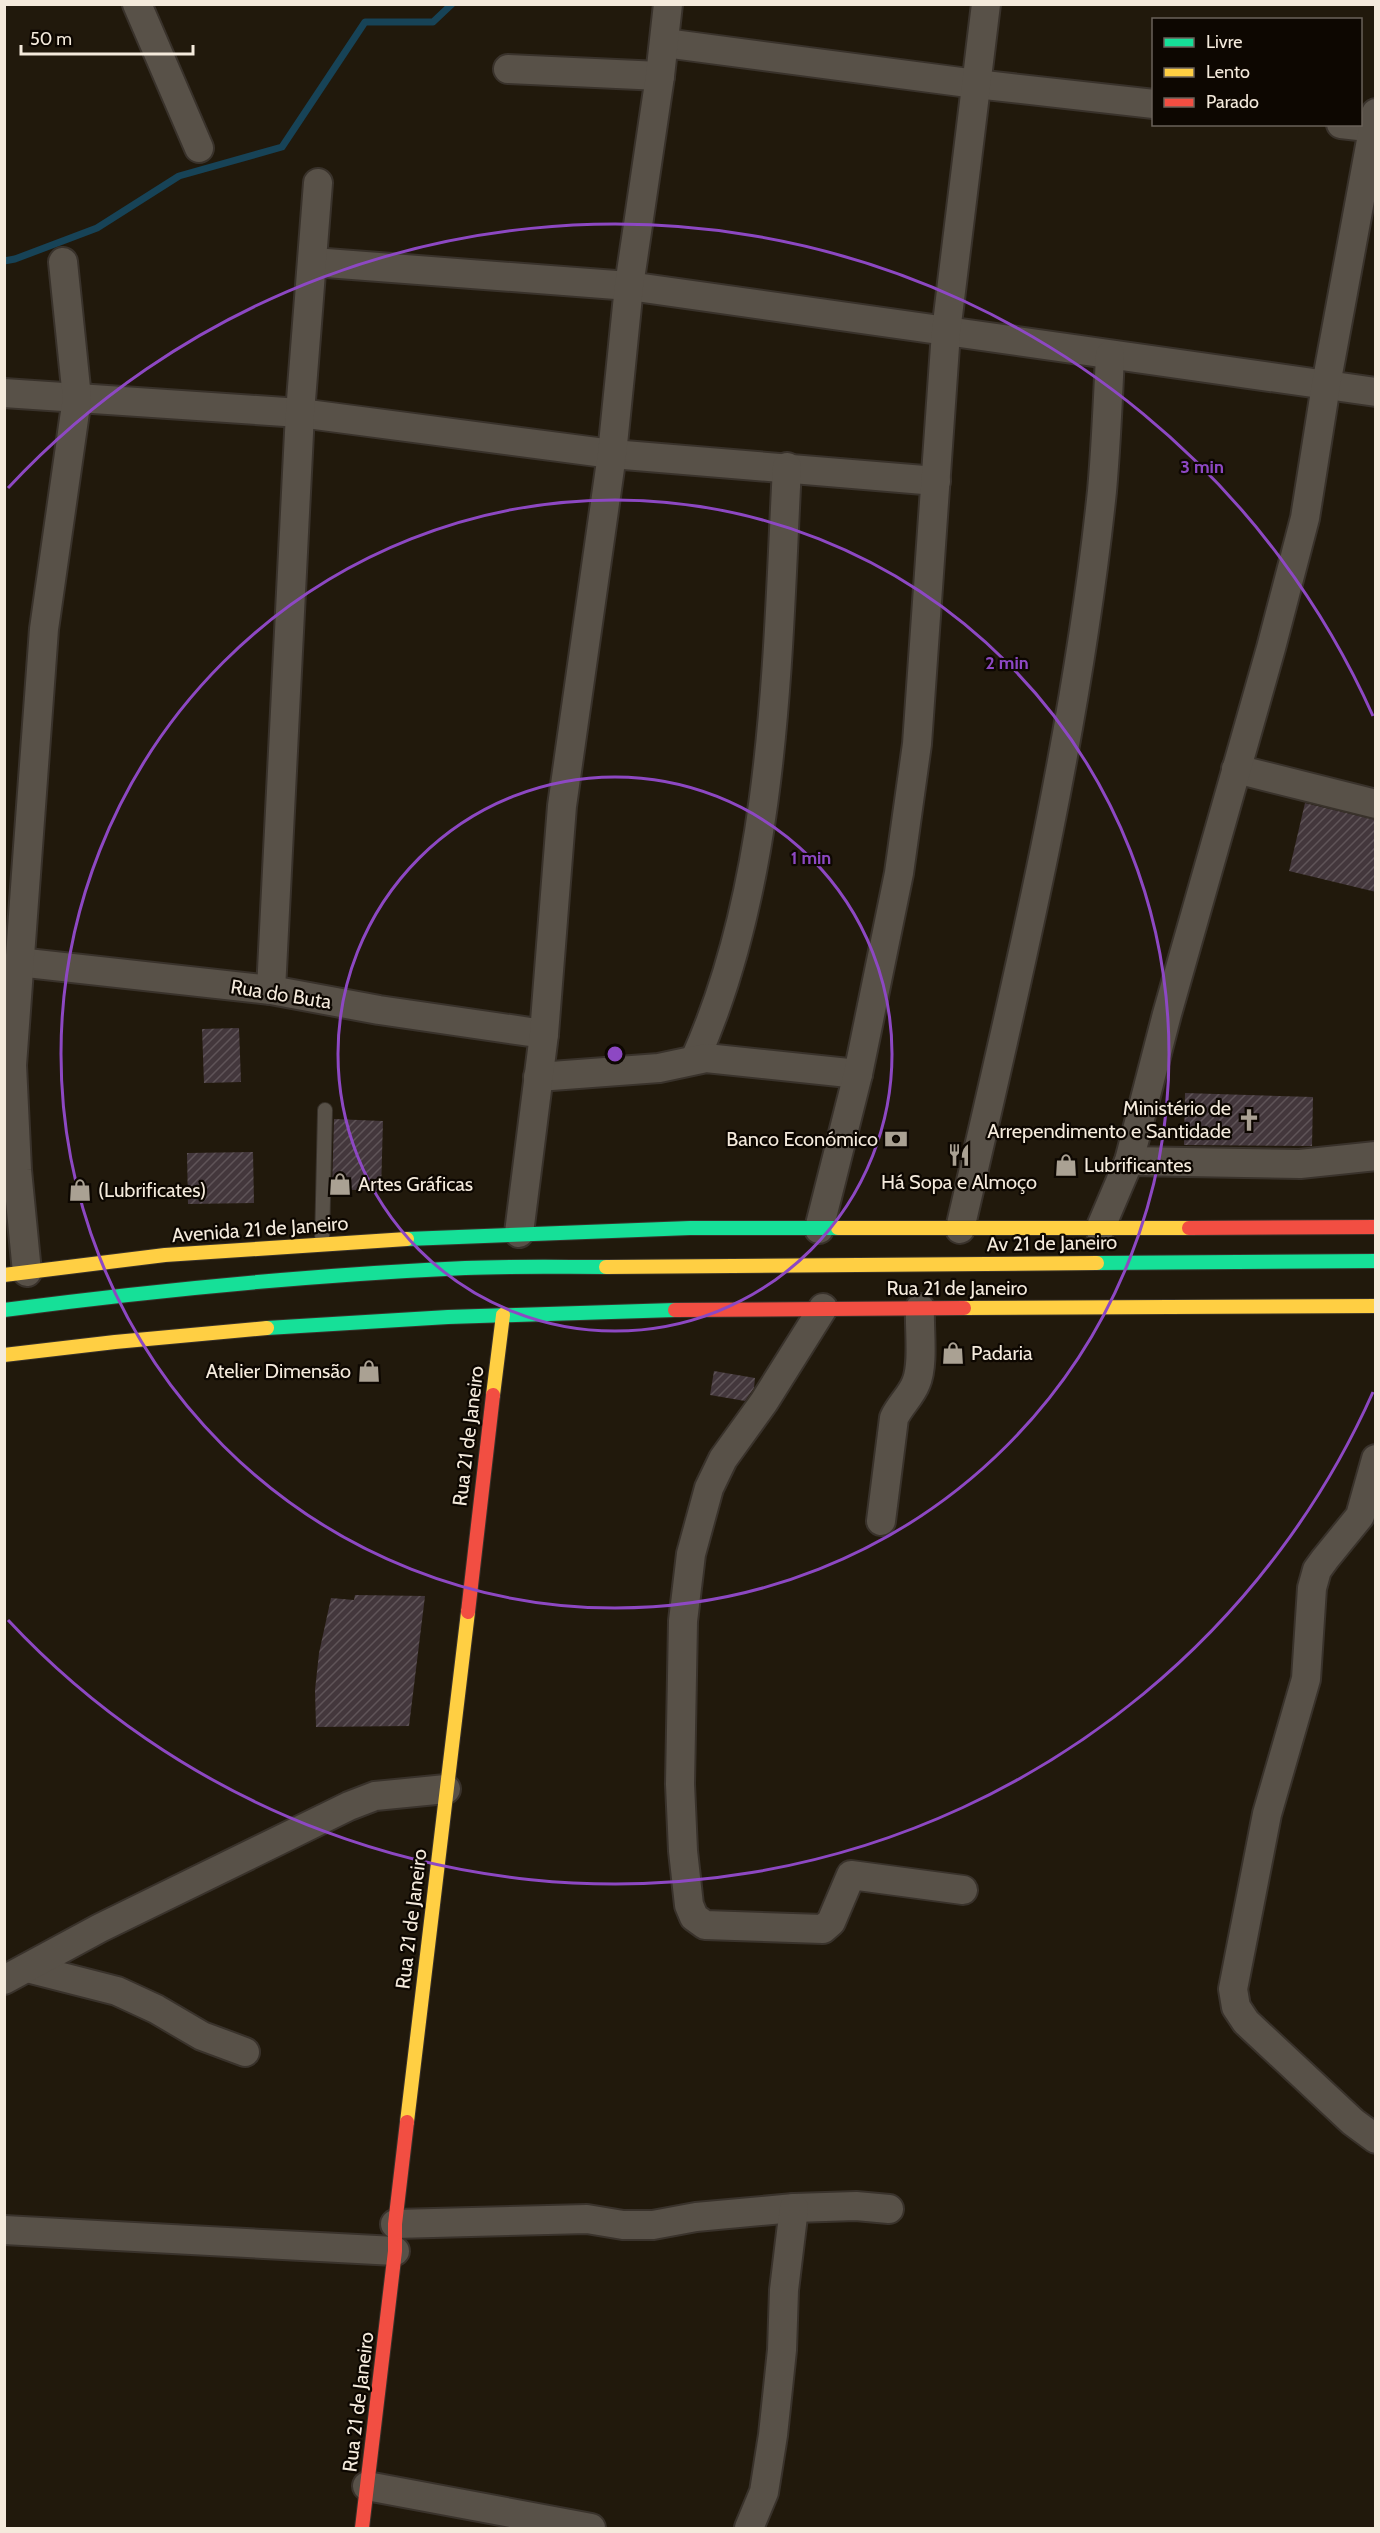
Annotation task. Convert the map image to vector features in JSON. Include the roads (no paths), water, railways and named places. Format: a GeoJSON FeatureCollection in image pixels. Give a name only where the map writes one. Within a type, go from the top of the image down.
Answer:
{"type":"FeatureCollection","features":[{"type":"Feature","properties":{"kind":"main road"},"geometry":{"type":"LineString","coordinates":[[519,1233],[699,1227],[819,1229],[1376,1227]]}},
{"type":"Feature","properties":{"kind":"main road","name":"Avenida 21 de Janeiro"},"geometry":{"type":"LineString","coordinates":[[16,1273],[165,1256],[519,1233]]}},
{"type":"Feature","properties":{"kind":"main road","name":"Av 21 de Janeiro"},"geometry":{"type":"LineString","coordinates":[[4,1310],[96,1298],[390,1272],[468,1268],[1376,1261]]}},
{"type":"Feature","properties":{"kind":"main road","name":"Rua 21 de Janeiro"},"geometry":{"type":"LineString","coordinates":[[4,1355],[282,1326],[396,1318],[622,1309],[1376,1306]]}},
{"type":"Feature","properties":{"kind":"main road","name":"Rua 21 de Janeiro"},"geometry":{"type":"LineString","coordinates":[[362,2529],[502,1315]]}},
{"type":"Feature","properties":{"kind":"street"},"geometry":{"type":"LineString","coordinates":[[137,4],[199,148]]}},
{"type":"Feature","properties":{"kind":"street"},"geometry":{"type":"LineString","coordinates":[[519,1233],[544,1034],[562,806],[612,454],[629,286],[665,43],[668,4]]}},
{"type":"Feature","properties":{"kind":"street"},"geometry":{"type":"LineString","coordinates":[[819,1229],[858,1074],[899,873],[915,756],[946,332],[986,4]]}},
{"type":"Feature","properties":{"kind":"street"},"geometry":{"type":"LineString","coordinates":[[665,43],[976,84],[1152,104]]}},
{"type":"Feature","properties":{"kind":"street"},"geometry":{"type":"LineString","coordinates":[[508,69],[660,76]]}},
{"type":"Feature","properties":{"kind":"street"},"geometry":{"type":"LineString","coordinates":[[1100,1229],[1129,1161],[1305,518],[1326,386],[1375,123]]}},
{"type":"Feature","properties":{"kind":"street"},"geometry":{"type":"LineString","coordinates":[[271,990],[300,413],[318,183]]}},
{"type":"Feature","properties":{"kind":"street"},"geometry":{"type":"LineString","coordinates":[[16,1273],[17,1170],[12,1065],[18,962],[30,839],[44,629],[77,398],[63,262]]}},
{"type":"Feature","properties":{"kind":"street"},"geometry":{"type":"LineString","coordinates":[[313,262],[629,286],[1376,392]]}},
{"type":"Feature","properties":{"kind":"street"},"geometry":{"type":"LineString","coordinates":[[960,1229],[1034,900],[1059,773],[1102,490],[1110,355]]}},
{"type":"Feature","properties":{"kind":"street"},"geometry":{"type":"LineString","coordinates":[[4,393],[300,413],[612,454],[936,481]]}},
{"type":"Feature","properties":{"kind":"street"},"geometry":{"type":"LineString","coordinates":[[695,1059],[707,1032],[728,969],[744,912],[759,831],[772,718],[787,467]]}},
{"type":"Feature","properties":{"kind":"street"},"geometry":{"type":"LineString","coordinates":[[1236,769],[1376,804]]}},
{"type":"Feature","properties":{"kind":"street","name":"Rua do Buta"},"geometry":{"type":"LineString","coordinates":[[18,962],[271,990],[379,1010],[544,1034]]}},
{"type":"Feature","properties":{"kind":"street"},"geometry":{"type":"LineString","coordinates":[[538,1077],[659,1068],[695,1059],[720,1059],[858,1074]]}},
{"type":"Feature","properties":{"kind":"street"},"geometry":{"type":"LineString","coordinates":[[1129,1161],[1300,1164],[1376,1156]]}},
{"type":"Feature","properties":{"kind":"street"},"geometry":{"type":"LineString","coordinates":[[823,1308],[764,1402],[723,1460],[709,1488],[691,1554],[683,1621],[680,1784],[688,1905],[693,1917],[705,1925],[824,1929],[831,1922],[851,1875],[963,1890]]}},
{"type":"Feature","properties":{"kind":"street"},"geometry":{"type":"LineString","coordinates":[[881,1521],[894,1418],[915,1387],[919,1373],[920,1308]]}},
{"type":"Feature","properties":{"kind":"street"},"geometry":{"type":"LineString","coordinates":[[1376,1459],[1360,1516],[1324,1559],[1317,1570],[1312,1588],[1306,1679],[1267,1814],[1233,1989],[1236,2007],[1246,2022],[1353,2122],[1376,2139]]}},
{"type":"Feature","properties":{"kind":"street"},"geometry":{"type":"LineString","coordinates":[[16,1974],[100,1928],[349,1806],[375,1796],[446,1789]]}},
{"type":"Feature","properties":{"kind":"street"},"geometry":{"type":"LineString","coordinates":[[16,1974],[117,1990],[202,2036],[245,2052]]}},
{"type":"Feature","properties":{"kind":"street"},"geometry":{"type":"LineString","coordinates":[[4,2229],[395,2238],[587,2219],[653,2225],[696,2217],[794,2208],[856,2206],[889,2209]]}},
{"type":"Feature","properties":{"kind":"street"},"geometry":{"type":"LineString","coordinates":[[749,2529],[764,2492],[773,2435],[782,2350],[784,2290],[794,2208]]}},
{"type":"Feature","properties":{"kind":"street"},"geometry":{"type":"LineString","coordinates":[[367,2486],[591,2529]]}},
{"type":"Feature","properties":{"kind":"lane"},"geometry":{"type":"LineString","coordinates":[[322,1244],[325,1110]]}},
{"type":"Feature","properties":{"kind":"waterway"},"geometry":{"type":"LineString","coordinates":[[4,261],[97,228],[179,176],[282,147],[365,22],[433,22],[452,4]]}},
{"type":"Feature","properties":{"kind":"place","name":"Ministério de Arrependimento e Santidade"},"geometry":{"type":"Point","coordinates":[1249,1120]}},
{"type":"Feature","properties":{"kind":"place","name":"Banco Económico"},"geometry":{"type":"Point","coordinates":[896,1139]}},
{"type":"Feature","properties":{"kind":"place","name":"Há Sopa e Almoço"},"geometry":{"type":"Point","coordinates":[959,1155]}},
{"type":"Feature","properties":{"kind":"place","name":"Lubrificantes"},"geometry":{"type":"Point","coordinates":[1066,1165]}},
{"type":"Feature","properties":{"kind":"place","name":"Artes Gráficas"},"geometry":{"type":"Point","coordinates":[340,1184]}},
{"type":"Feature","properties":{"kind":"place","name":"(Lubrificates)"},"geometry":{"type":"Point","coordinates":[80,1190]}},
{"type":"Feature","properties":{"kind":"place","name":"Padaria"},"geometry":{"type":"Point","coordinates":[953,1353]}},
{"type":"Feature","properties":{"kind":"place","name":"Atelier Dimensão"},"geometry":{"type":"Point","coordinates":[369,1371]}}]}
